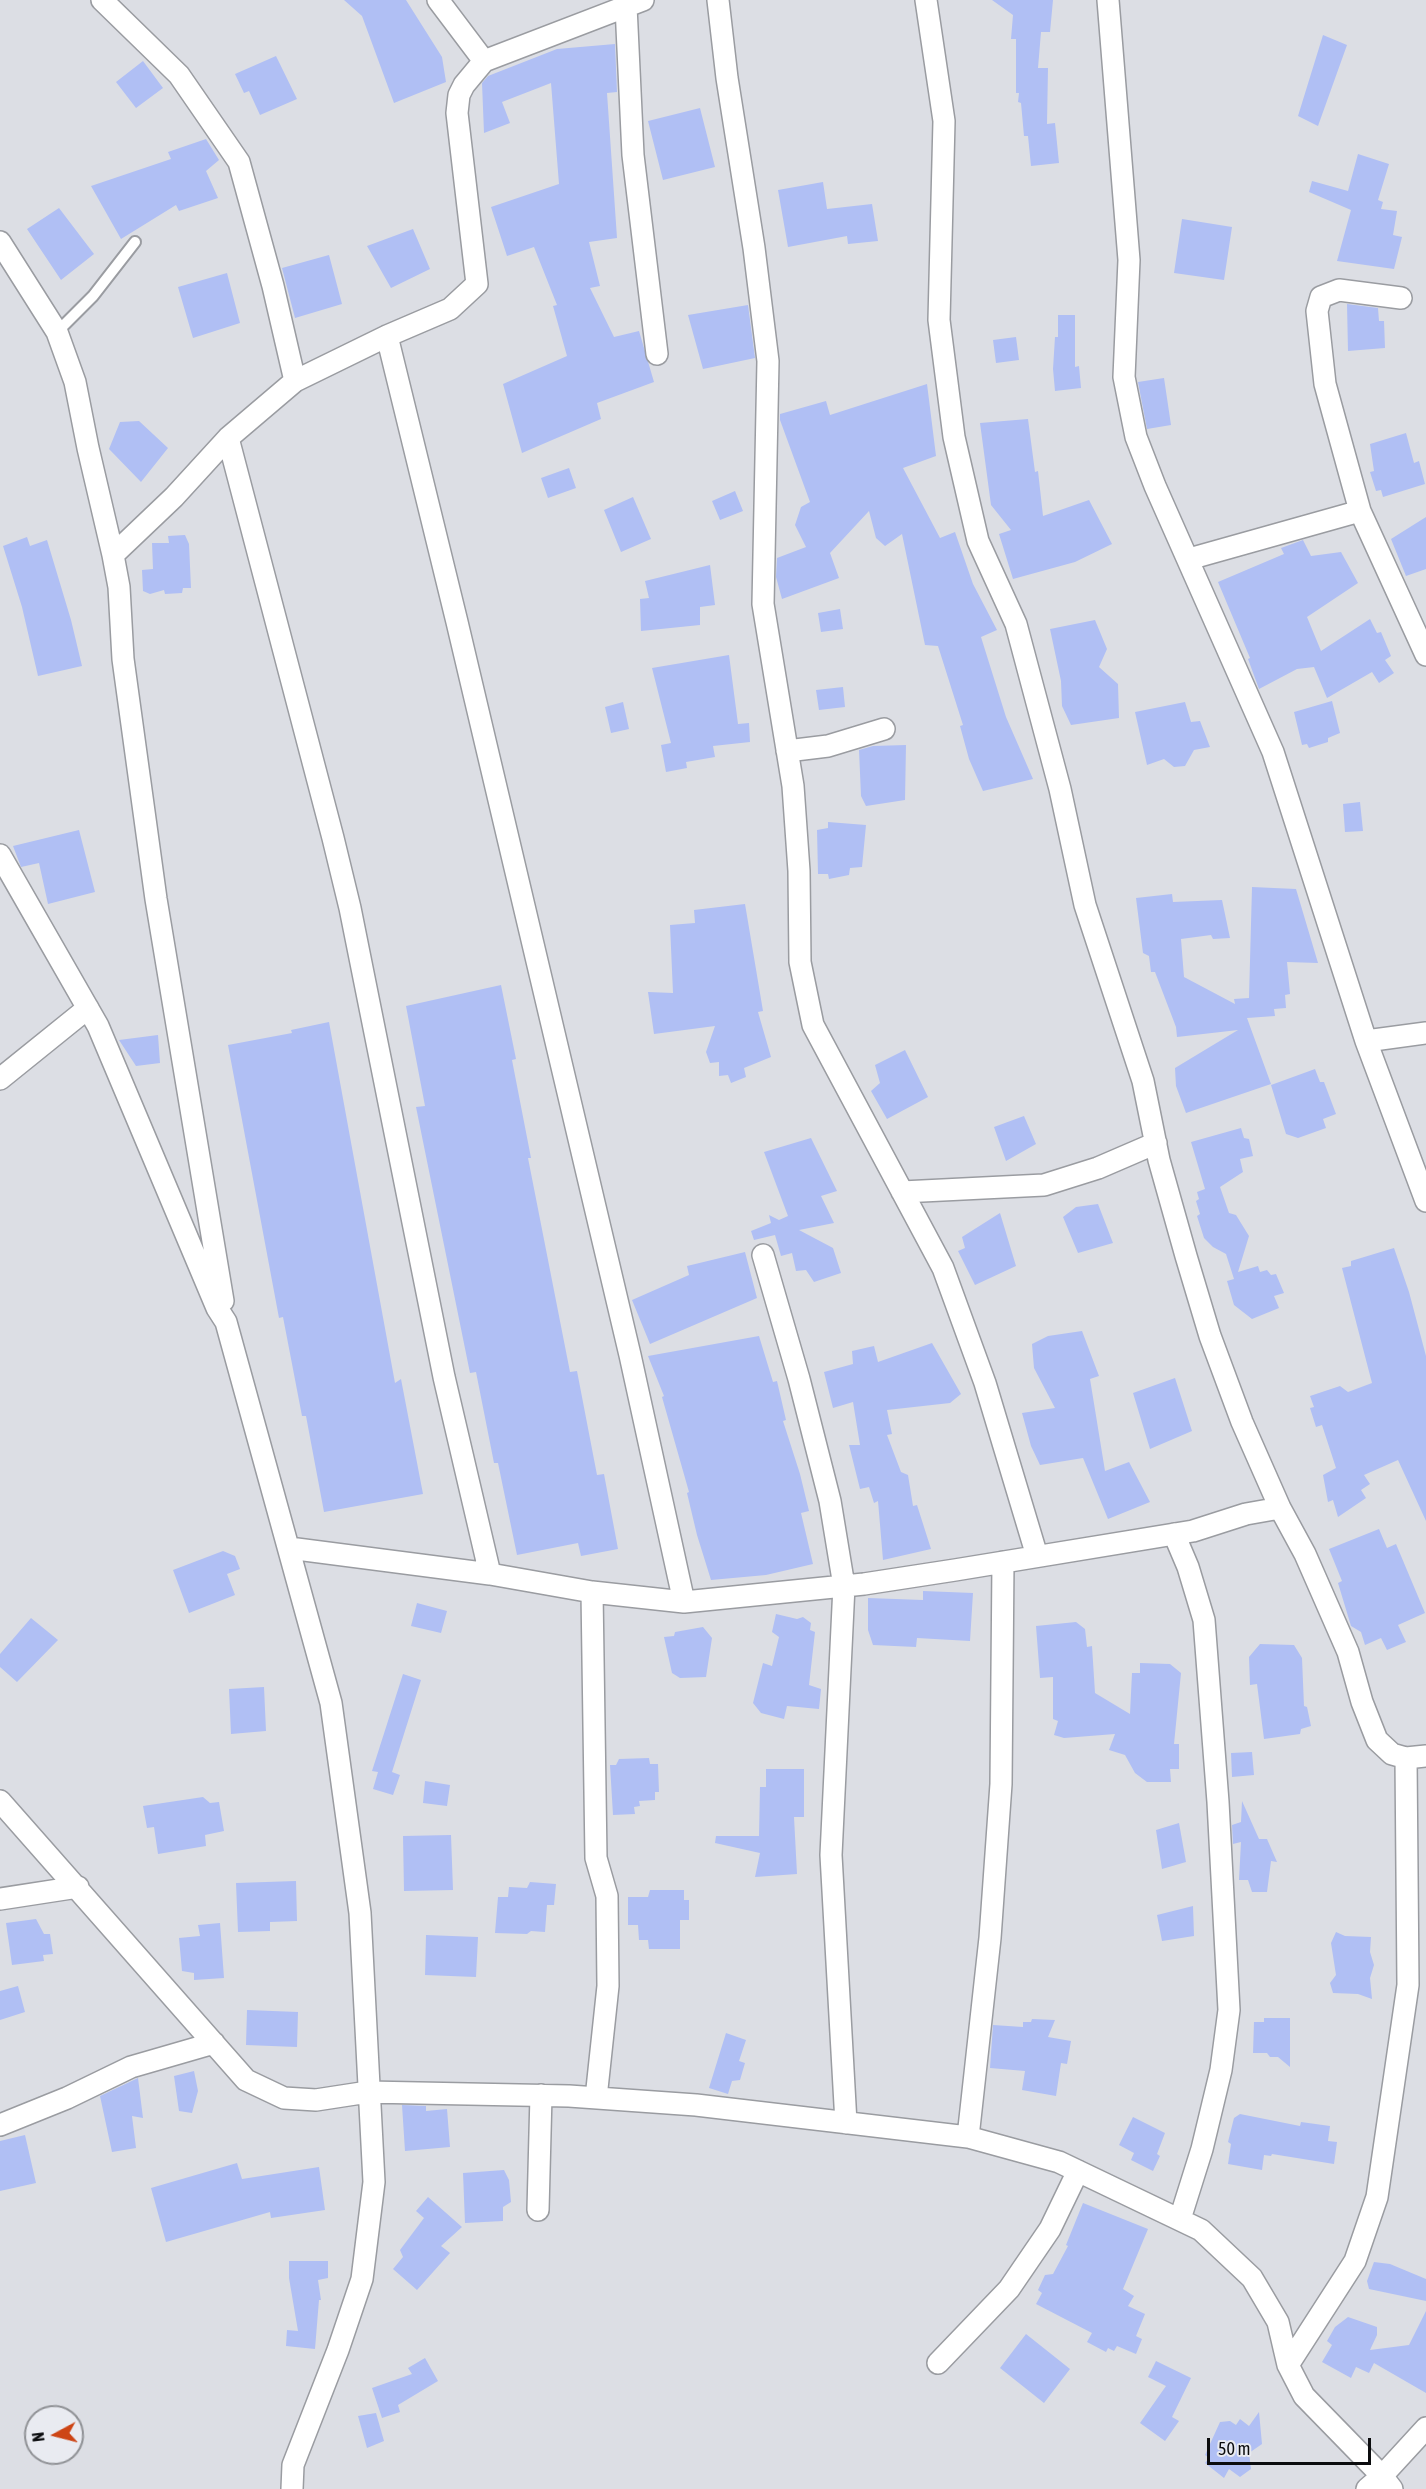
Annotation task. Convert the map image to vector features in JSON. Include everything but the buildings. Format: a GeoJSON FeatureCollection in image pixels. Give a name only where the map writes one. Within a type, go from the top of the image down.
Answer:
{"type":"FeatureCollection","features":[{"type":"Feature","properties":{"kind":"street"},"geometry":{"type":"LineString","coordinates":[[102,0],[179,75],[239,162],[273,286],[295,381]]}},
{"type":"Feature","properties":{"kind":"street"},"geometry":{"type":"LineString","coordinates":[[438,0],[484,61]]}},
{"type":"Feature","properties":{"kind":"street"},"geometry":{"type":"LineString","coordinates":[[717,0],[754,248],[768,361],[763,604],[788,751],[799,871],[800,962],[813,1025],[947,1279],[985,1383],[1037,1556]]}},
{"type":"Feature","properties":{"kind":"street"},"geometry":{"type":"LineString","coordinates":[[926,0],[944,121],[939,320],[954,436],[978,541],[1016,624],[1060,789],[1085,905],[1143,1081],[1156,1143],[1210,1336],[1242,1422],[1280,1508],[1305,1554],[1348,1652],[1362,1702],[1377,1740],[1392,1754],[1416,1757],[1408,1985],[1377,2197],[1354,2261],[1288,2365]]}},
{"type":"Feature","properties":{"kind":"street"},"geometry":{"type":"LineString","coordinates":[[1108,0],[1129,260],[1124,377],[1136,437],[1155,486],[1272,752],[1366,1041],[1426,1201]]}},
{"type":"Feature","properties":{"kind":"street"},"geometry":{"type":"LineString","coordinates":[[113,555],[174,497],[228,438],[295,381],[387,336],[450,309],[477,284],[457,113],[459,95],[464,85],[484,61],[634,3],[633,155],[657,354]]}},
{"type":"Feature","properties":{"kind":"street"},"geometry":{"type":"LineString","coordinates":[[0,242],[57,332],[75,382],[113,555],[119,588],[123,659],[156,899],[226,1322],[331,1703],[360,1913],[374,2182],[362,2278],[338,2350],[293,2465],[275,2489]]}},
{"type":"Feature","properties":{"kind":"street"},"geometry":{"type":"LineString","coordinates":[[1401,298],[1340,290],[1321,297],[1317,311],[1325,384],[1360,511],[1426,655]]}},
{"type":"Feature","properties":{"kind":"street"},"geometry":{"type":"LineString","coordinates":[[387,336],[460,634],[630,1355],[684,1602]]}},
{"type":"Feature","properties":{"kind":"street"},"geometry":{"type":"LineString","coordinates":[[228,438],[338,858],[444,1377],[490,1574]]}},
{"type":"Feature","properties":{"kind":"street"},"geometry":{"type":"LineString","coordinates":[[1189,559],[1360,511]]}},
{"type":"Feature","properties":{"kind":"street"},"geometry":{"type":"LineString","coordinates":[[788,751],[828,746],[884,729]]}},
{"type":"Feature","properties":{"kind":"street"},"geometry":{"type":"LineString","coordinates":[[0,855],[103,1037],[217,1308],[226,1322]]}},
{"type":"Feature","properties":{"kind":"street"},"geometry":{"type":"LineString","coordinates":[[0,1078],[88,1008]]}},
{"type":"Feature","properties":{"kind":"street"},"geometry":{"type":"LineString","coordinates":[[1366,1041],[1426,1033]]}},
{"type":"Feature","properties":{"kind":"street"},"geometry":{"type":"LineString","coordinates":[[902,1192],[1044,1185],[1098,1168],[1156,1143]]}},
{"type":"Feature","properties":{"kind":"street"},"geometry":{"type":"LineString","coordinates":[[763,1255],[799,1379],[830,1501],[844,1586],[831,1855],[846,2122]]}},
{"type":"Feature","properties":{"kind":"street"},"geometry":{"type":"LineString","coordinates":[[290,1548],[490,1574],[591,1592],[684,1602],[844,1586],[1003,1562],[1193,1531],[1246,1514],[1280,1508]]}},
{"type":"Feature","properties":{"kind":"street"},"geometry":{"type":"LineString","coordinates":[[1174,1534],[1188,1567],[1204,1620],[1218,1802],[1229,2010],[1221,2070],[1202,2149],[1180,2219]]}},
{"type":"Feature","properties":{"kind":"street"},"geometry":{"type":"LineString","coordinates":[[968,2137],[990,1938],[1001,1784],[1003,1562]]}},
{"type":"Feature","properties":{"kind":"street"},"geometry":{"type":"LineString","coordinates":[[591,1592],[596,1858],[607,1896],[608,1986],[596,2098]]}},
{"type":"Feature","properties":{"kind":"street"},"geometry":{"type":"LineString","coordinates":[[0,1801],[246,2080],[284,2098],[316,2100],[368,2092],[541,2095],[696,2105],[968,2137],[1059,2162],[1202,2230],[1252,2278],[1278,2322],[1288,2365],[1304,2396],[1380,2485],[1426,2428]]}},
{"type":"Feature","properties":{"kind":"street"},"geometry":{"type":"LineString","coordinates":[[0,1899],[78,1887]]}},
{"type":"Feature","properties":{"kind":"street"},"geometry":{"type":"LineString","coordinates":[[0,2125],[67,2098],[130,2067],[214,2043]]}},
{"type":"Feature","properties":{"kind":"street"},"geometry":{"type":"LineString","coordinates":[[537,2210],[541,2095]]}},
{"type":"Feature","properties":{"kind":"street"},"geometry":{"type":"LineString","coordinates":[[938,2363],[1009,2289],[1050,2229],[1078,2171]]}},
{"type":"Feature","properties":{"kind":"street"},"geometry":{"type":"LineString","coordinates":[[292,2489],[293,2465]]}},
{"type":"Feature","properties":{"kind":"lane"},"geometry":{"type":"LineString","coordinates":[[57,332],[93,296],[135,242]]}}]}
